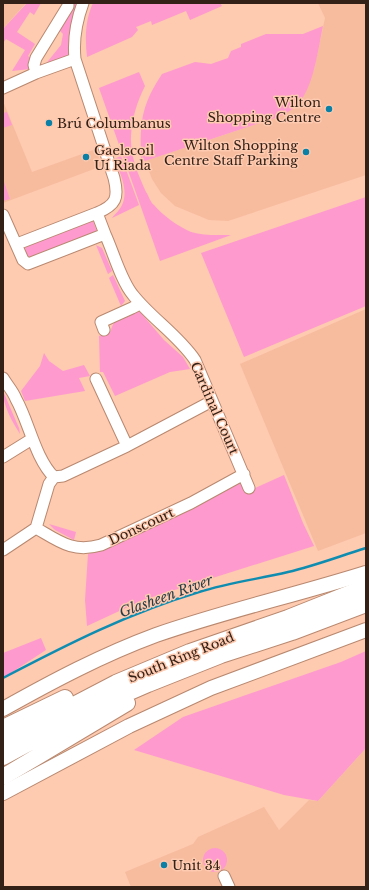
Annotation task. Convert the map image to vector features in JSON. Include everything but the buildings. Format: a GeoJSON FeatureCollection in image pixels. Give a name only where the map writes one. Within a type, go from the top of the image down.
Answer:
{"type":"FeatureCollection","features":[{"type":"Feature","properties":{"kind":"highway","name":"South Ring Road"},"geometry":{"type":"LineString","coordinates":[[3,742],[116,683],[190,652],[288,618],[366,587]]}},
{"type":"Feature","properties":{"kind":"highway","name":"South Ring Road"},"geometry":{"type":"LineString","coordinates":[[3,757],[95,708],[148,684],[221,655],[292,632],[366,604]]}},
{"type":"Feature","properties":{"kind":"highway"},"geometry":{"type":"LineString","coordinates":[[3,728],[114,675],[190,652]]}},
{"type":"Feature","properties":{"kind":"highway"},"geometry":{"type":"LineString","coordinates":[[3,777],[124,704],[221,655]]}},
{"type":"Feature","properties":{"kind":"main road"},"geometry":{"type":"LineString","coordinates":[[3,709],[57,678],[97,659],[149,638],[193,623],[366,573]]}},
{"type":"Feature","properties":{"kind":"main road"},"geometry":{"type":"LineString","coordinates":[[3,793],[130,726],[211,688],[366,630]]}},
{"type":"Feature","properties":{"kind":"street"},"geometry":{"type":"LineString","coordinates":[[36,73],[34,65],[36,58],[68,6],[68,3]]}},
{"type":"Feature","properties":{"kind":"street"},"geometry":{"type":"LineString","coordinates":[[17,244],[97,213],[111,206],[116,200],[116,189],[112,172],[75,58],[75,26],[82,3]]}},
{"type":"Feature","properties":{"kind":"street"},"geometry":{"type":"LineString","coordinates":[[3,88],[75,58]]}},
{"type":"Feature","properties":{"kind":"street","name":"Cardinal Court"},"geometry":{"type":"LineString","coordinates":[[97,213],[125,282],[138,301],[191,354],[195,360],[249,488]]}},
{"type":"Feature","properties":{"kind":"street"},"geometry":{"type":"LineString","coordinates":[[3,215],[23,260],[28,264],[105,234]]}},
{"type":"Feature","properties":{"kind":"street"},"geometry":{"type":"LineString","coordinates":[[103,326],[136,306],[138,301]]}},
{"type":"Feature","properties":{"kind":"street"},"geometry":{"type":"LineString","coordinates":[[3,378],[17,399],[32,439],[47,468],[54,477]]}},
{"type":"Feature","properties":{"kind":"street"},"geometry":{"type":"LineString","coordinates":[[96,379],[128,446]]}},
{"type":"Feature","properties":{"kind":"street"},"geometry":{"type":"LineString","coordinates":[[3,550],[36,528],[49,484],[54,477],[63,476],[128,446],[212,401]]}},
{"type":"Feature","properties":{"kind":"street"},"geometry":{"type":"LineString","coordinates":[[3,458],[32,439]]}},
{"type":"Feature","properties":{"kind":"street","name":"Donscourt"},"geometry":{"type":"LineString","coordinates":[[36,528],[74,548],[85,549],[101,545],[191,503],[244,474]]}},
{"type":"Feature","properties":{"kind":"street"},"geometry":{"type":"LineString","coordinates":[[224,876],[229,887]]}},
{"type":"Feature","properties":{"kind":"shaded area"},"geometry":{"type":"Polygon","coordinates":[[[3,3],[26,3],[3,29],[3,3]]]}},
{"type":"Feature","properties":{"kind":"shaded area"},"geometry":{"type":"Polygon","coordinates":[[[27,3],[41,3],[34,15],[30,12],[17,32],[35,44],[28,56],[32,59],[30,69],[12,71],[25,50],[6,39],[3,43],[3,29],[27,3]]]}},
{"type":"Feature","properties":{"kind":"shaded area"},"geometry":{"type":"Polygon","coordinates":[[[72,3],[77,3],[71,29],[71,55],[41,72],[38,62],[44,66],[61,45],[63,34],[59,30],[72,3]]]}},
{"type":"Feature","properties":{"kind":"shaded area"},"geometry":{"type":"Polygon","coordinates":[[[93,3],[220,3],[222,6],[190,20],[186,11],[152,25],[151,21],[136,27],[138,30],[132,37],[87,57],[86,30],[88,16],[93,3]]]}},
{"type":"Feature","properties":{"kind":"shaded area","name":"Wilton Shopping Centre"},"geometry":{"type":"Polygon","coordinates":[[[318,3],[366,3],[366,175],[228,221],[209,220],[175,206],[161,193],[152,179],[145,161],[275,118],[287,112],[314,70],[325,18],[318,3]]]}},
{"type":"Feature","properties":{"kind":"shaded area"},"geometry":{"type":"Polygon","coordinates":[[[323,26],[317,57],[308,89],[303,98],[292,109],[275,118],[145,161],[141,159],[143,115],[155,85],[162,74],[195,62],[211,64],[228,58],[231,51],[241,47],[241,44],[266,34],[303,34],[323,26]]]}},
{"type":"Feature","properties":{"kind":"shaded area"},"geometry":{"type":"Polygon","coordinates":[[[139,72],[145,86],[137,104],[134,116],[131,143],[135,165],[151,201],[166,217],[191,232],[206,235],[231,235],[160,261],[99,88],[139,72]]]}},
{"type":"Feature","properties":{"kind":"shaded area","name":"Gaelscoil Uí Riada"},"geometry":{"type":"Polygon","coordinates":[[[3,101],[32,172],[96,149],[102,166],[3,203],[3,101]]]}},
{"type":"Feature","properties":{"kind":"shaded area"},"geometry":{"type":"Polygon","coordinates":[[[7,112],[12,125],[3,128],[3,113],[7,112]]]}},
{"type":"Feature","properties":{"kind":"shaded area"},"geometry":{"type":"Polygon","coordinates":[[[121,156],[139,205],[112,218],[120,209],[125,194],[123,182],[114,159],[121,156]]]}},
{"type":"Feature","properties":{"kind":"shaded area"},"geometry":{"type":"Polygon","coordinates":[[[3,179],[10,199],[3,201],[3,179]]]}},
{"type":"Feature","properties":{"kind":"shaded area"},"geometry":{"type":"Polygon","coordinates":[[[366,197],[366,306],[244,357],[201,253],[366,197]]]}},
{"type":"Feature","properties":{"kind":"shaded area"},"geometry":{"type":"Polygon","coordinates":[[[93,221],[97,232],[30,258],[26,254],[26,245],[93,221]]]}},
{"type":"Feature","properties":{"kind":"shaded area"},"geometry":{"type":"Polygon","coordinates":[[[96,245],[102,248],[112,271],[108,274],[96,245]]]}},
{"type":"Feature","properties":{"kind":"shaded area"},"geometry":{"type":"Polygon","coordinates":[[[113,275],[125,301],[121,306],[109,278],[113,275]]]}},
{"type":"Feature","properties":{"kind":"shaded area"},"geometry":{"type":"Polygon","coordinates":[[[366,309],[366,533],[318,551],[240,364],[366,309]]]}},
{"type":"Feature","properties":{"kind":"shaded area"},"geometry":{"type":"Polygon","coordinates":[[[135,312],[140,312],[164,340],[183,357],[190,369],[170,372],[115,396],[103,372],[100,372],[99,336],[111,331],[114,323],[120,318],[135,312]]]}},
{"type":"Feature","properties":{"kind":"shaded area"},"geometry":{"type":"Polygon","coordinates":[[[44,353],[49,361],[63,371],[84,365],[90,376],[79,378],[85,391],[25,401],[21,391],[40,366],[44,353]]]}},
{"type":"Feature","properties":{"kind":"shaded area"},"geometry":{"type":"Polygon","coordinates":[[[3,391],[19,428],[20,434],[6,408],[3,391]]]}},
{"type":"Feature","properties":{"kind":"shaded area"},"geometry":{"type":"Polygon","coordinates":[[[284,475],[314,546],[143,600],[87,626],[85,600],[88,554],[115,545],[241,480],[246,492],[284,475]]]}},
{"type":"Feature","properties":{"kind":"shaded area"},"geometry":{"type":"Polygon","coordinates":[[[49,524],[76,532],[74,540],[55,530],[49,524]]]}},
{"type":"Feature","properties":{"kind":"shaded area"},"geometry":{"type":"Polygon","coordinates":[[[41,638],[46,650],[3,678],[3,653],[41,638]]]}},
{"type":"Feature","properties":{"kind":"shaded area"},"geometry":{"type":"Polygon","coordinates":[[[366,651],[366,748],[318,801],[284,795],[134,750],[183,717],[341,662],[366,651]]]}},
{"type":"Feature","properties":{"kind":"shaded area"},"geometry":{"type":"Polygon","coordinates":[[[366,748],[366,887],[131,887],[125,872],[193,844],[198,837],[264,807],[279,830],[309,800],[318,801],[366,748]]]}},
{"type":"Feature","properties":{"kind":"shaded area"},"geometry":{"type":"Polygon","coordinates":[[[215,848],[224,851],[227,860],[224,869],[215,872],[206,869],[203,860],[206,851],[215,848]]]}},
{"type":"Feature","properties":{"kind":"waterway","name":"Glasheen River"},"geometry":{"type":"LineString","coordinates":[[3,678],[99,630],[174,600],[221,586],[298,570],[366,548]]}},
{"type":"Feature","properties":{"kind":"place","name":"Wilton Shopping Centre"},"geometry":{"type":"Point","coordinates":[329,109]}},
{"type":"Feature","properties":{"kind":"place","name":"Brú Columbanus"},"geometry":{"type":"Point","coordinates":[49,123]}},
{"type":"Feature","properties":{"kind":"place","name":"Wilton Shopping Centre Staff Parking"},"geometry":{"type":"Point","coordinates":[306,152]}},
{"type":"Feature","properties":{"kind":"place","name":"Gaelscoil Uí Riada"},"geometry":{"type":"Point","coordinates":[86,157]}},
{"type":"Feature","properties":{"kind":"place","name":"Unit 34"},"geometry":{"type":"Point","coordinates":[164,865]}}]}
